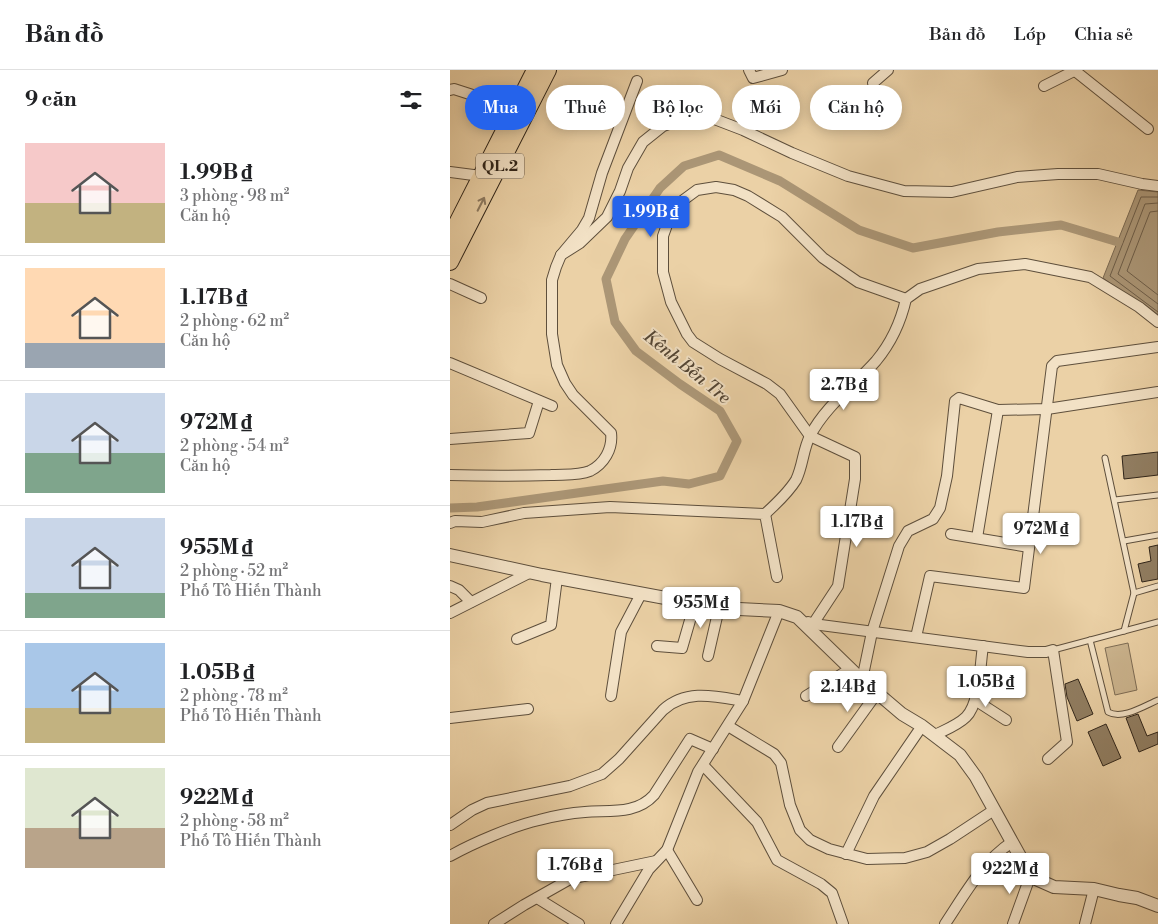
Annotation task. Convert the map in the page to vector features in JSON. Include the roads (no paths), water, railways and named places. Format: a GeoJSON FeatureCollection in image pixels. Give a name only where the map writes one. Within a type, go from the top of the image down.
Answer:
{"type":"FeatureCollection","features":[{"type":"Feature","properties":{"kind":"main road","name":"QL.2"},"geometry":{"type":"LineString","coordinates":[[527,85],[535,70]]}},
{"type":"Feature","properties":{"kind":"main road","name":"QL.2"},"geometry":{"type":"LineString","coordinates":[[450,237],[486,180],[548,70]]}},
{"type":"Feature","properties":{"kind":"main road","name":"QL.2"},"geometry":{"type":"LineString","coordinates":[[450,262],[506,130]]}},
{"type":"Feature","properties":{"kind":"street"},"geometry":{"type":"LineString","coordinates":[[749,70],[753,78],[782,70]]}},
{"type":"Feature","properties":{"kind":"street"},"geometry":{"type":"LineString","coordinates":[[874,83],[888,70]]}},
{"type":"Feature","properties":{"kind":"street"},"geometry":{"type":"LineString","coordinates":[[1044,86],[1074,70],[1148,129]]}},
{"type":"Feature","properties":{"kind":"street"},"geometry":{"type":"LineString","coordinates":[[450,475],[517,476],[574,474],[589,471],[599,464],[610,449],[612,442],[611,433],[573,395],[557,365],[552,334],[552,280],[561,255],[582,230],[589,218],[602,173],[637,81]]}},
{"type":"Feature","properties":{"kind":"street"},"geometry":{"type":"LineString","coordinates":[[450,90],[454,89],[465,93]]}},
{"type":"Feature","properties":{"kind":"street"},"geometry":{"type":"LineString","coordinates":[[561,255],[580,243],[607,217],[620,191],[628,168],[643,142],[663,126],[691,116],[709,117],[848,176],[904,191],[952,192],[1017,177],[1058,174],[1098,174],[1158,186]]}},
{"type":"Feature","properties":{"kind":"street"},"geometry":{"type":"LineString","coordinates":[[450,172],[486,180]]}},
{"type":"Feature","properties":{"kind":"street"},"geometry":{"type":"LineString","coordinates":[[813,624],[838,586],[855,478],[855,457],[810,436],[780,394],[767,384],[693,342],[670,302],[663,272],[663,236],[672,212],[682,200],[697,190],[716,187],[734,190],[748,196],[782,218],[824,258],[858,282],[906,299]]}},
{"type":"Feature","properties":{"kind":"street"},"geometry":{"type":"LineString","coordinates":[[450,522],[482,522],[524,513],[610,507],[765,514],[782,498],[796,480],[810,436],[830,407],[877,360],[895,332],[906,299],[920,289],[978,269],[1025,264],[1090,277],[1139,307],[1158,322]]}},
{"type":"Feature","properties":{"kind":"street"},"geometry":{"type":"LineString","coordinates":[[450,284],[481,298]]}},
{"type":"Feature","properties":{"kind":"street"},"geometry":{"type":"LineString","coordinates":[[916,637],[930,576],[1024,588],[1053,363],[1057,360],[1158,347]]}},
{"type":"Feature","properties":{"kind":"street"},"geometry":{"type":"LineString","coordinates":[[450,363],[552,406]]}},
{"type":"Feature","properties":{"kind":"street"},"geometry":{"type":"LineString","coordinates":[[862,680],[872,632],[903,537],[908,531],[933,519],[940,508],[947,476],[955,401],[959,398],[998,410],[1046,410],[1158,392]]}},
{"type":"Feature","properties":{"kind":"street"},"geometry":{"type":"LineString","coordinates":[[450,439],[529,433],[539,401]]}},
{"type":"Feature","properties":{"kind":"street"},"geometry":{"type":"LineString","coordinates":[[977,538],[998,410]]}},
{"type":"Feature","properties":{"kind":"street"},"geometry":{"type":"LineString","coordinates":[[765,514],[777,577]]}},
{"type":"Feature","properties":{"kind":"street"},"geometry":{"type":"LineString","coordinates":[[950,534],[1029,547]]}},
{"type":"Feature","properties":{"kind":"street"},"geometry":{"type":"LineString","coordinates":[[450,555],[529,573],[719,608],[779,610],[813,624],[1028,652],[1053,650],[1067,742],[1048,759]]}},
{"type":"Feature","properties":{"kind":"street"},"geometry":{"type":"LineString","coordinates":[[450,612],[529,573]]}},
{"type":"Feature","properties":{"kind":"street"},"geometry":{"type":"LineString","coordinates":[[517,639],[551,625],[558,578]]}},
{"type":"Feature","properties":{"kind":"street"},"geometry":{"type":"LineString","coordinates":[[450,586],[459,590],[471,602]]}},
{"type":"Feature","properties":{"kind":"street"},"geometry":{"type":"LineString","coordinates":[[611,696],[621,632],[641,594]]}},
{"type":"Feature","properties":{"kind":"street"},"geometry":{"type":"LineString","coordinates":[[658,646],[682,648],[695,603]]}},
{"type":"Feature","properties":{"kind":"street"},"geometry":{"type":"LineString","coordinates":[[708,656],[719,608]]}},
{"type":"Feature","properties":{"kind":"street"},"geometry":{"type":"LineString","coordinates":[[616,924],[649,869],[667,850],[698,772],[743,701],[779,610]]}},
{"type":"Feature","properties":{"kind":"street"},"geometry":{"type":"LineString","coordinates":[[797,618],[877,693],[902,714],[935,735],[960,755],[976,777],[1012,842],[1036,879],[1054,887],[1094,888],[1119,896],[1137,898],[1158,906]]}},
{"type":"Feature","properties":{"kind":"street"},"geometry":{"type":"LineString","coordinates":[[935,735],[964,719],[976,700],[983,646]]}},
{"type":"Feature","properties":{"kind":"street"},"geometry":{"type":"LineString","coordinates":[[806,696],[850,669]]}},
{"type":"Feature","properties":{"kind":"street"},"geometry":{"type":"LineString","coordinates":[[838,747],[877,693]]}},
{"type":"Feature","properties":{"kind":"street"},"geometry":{"type":"LineString","coordinates":[[450,825],[472,810],[487,803],[570,786],[602,774],[620,759],[663,710],[671,703],[682,698],[710,695],[743,701]]}},
{"type":"Feature","properties":{"kind":"street"},"geometry":{"type":"LineString","coordinates":[[976,700],[1006,720]]}},
{"type":"Feature","properties":{"kind":"street"},"geometry":{"type":"LineString","coordinates":[[450,718],[528,709]]}},
{"type":"Feature","properties":{"kind":"street"},"geometry":{"type":"LineString","coordinates":[[728,726],[774,754],[781,763],[790,805],[800,830],[810,840],[829,849],[867,859],[905,858],[928,852],[994,810]]}},
{"type":"Feature","properties":{"kind":"street"},"geometry":{"type":"LineString","coordinates":[[846,854],[874,796],[922,726]]}},
{"type":"Feature","properties":{"kind":"street"},"geometry":{"type":"LineString","coordinates":[[450,856],[536,820],[584,812],[627,810],[640,806],[654,795],[690,739],[713,749]]}},
{"type":"Feature","properties":{"kind":"street"},"geometry":{"type":"LineString","coordinates":[[703,764],[757,822],[777,860],[821,884],[832,894],[843,924]]}},
{"type":"Feature","properties":{"kind":"street"},"geometry":{"type":"LineString","coordinates":[[945,924],[980,871],[998,851],[1012,842]]}},
{"type":"Feature","properties":{"kind":"street"},"geometry":{"type":"LineString","coordinates":[[667,850],[697,900]]}},
{"type":"Feature","properties":{"kind":"street"},"geometry":{"type":"LineString","coordinates":[[494,924],[570,880],[656,862]]}},
{"type":"Feature","properties":{"kind":"street"},"geometry":{"type":"LineString","coordinates":[[1013,924],[1031,874]]}},
{"type":"Feature","properties":{"kind":"street"},"geometry":{"type":"LineString","coordinates":[[1085,924],[1094,888]]}},
{"type":"Feature","properties":{"kind":"street"},"geometry":{"type":"LineString","coordinates":[[537,898],[579,924]]}},
{"type":"Feature","properties":{"kind":"lane"},"geometry":{"type":"LineString","coordinates":[[1105,458],[1134,593],[1124,631]]}},
{"type":"Feature","properties":{"kind":"lane"},"geometry":{"type":"LineString","coordinates":[[1115,500],[1158,494]]}},
{"type":"Feature","properties":{"kind":"lane"},"geometry":{"type":"LineString","coordinates":[[1124,541],[1158,535]]}},
{"type":"Feature","properties":{"kind":"lane"},"geometry":{"type":"LineString","coordinates":[[1134,593],[1158,586]]}},
{"type":"Feature","properties":{"kind":"lane"},"geometry":{"type":"LineString","coordinates":[[1053,650],[1158,622]]}},
{"type":"Feature","properties":{"kind":"lane"},"geometry":{"type":"LineString","coordinates":[[1090,640],[1108,712],[1113,715],[1120,715],[1158,700]]}},
{"type":"Feature","properties":{"kind":"water"},"geometry":{"type":"Polygon","coordinates":[[[1138,190],[1158,192],[1158,318],[1103,278],[1138,190]]]}},
{"type":"Feature","properties":{"kind":"waterway","name":"Kênh Bến Tre"},"geometry":{"type":"LineString","coordinates":[[450,508],[477,507],[663,481],[689,484],[720,476],[737,441],[720,411],[636,351],[615,322],[606,279],[625,239],[660,188],[684,166],[719,155],[780,181],[859,230],[913,248],[998,232],[1061,225],[1118,242]]}}]}
